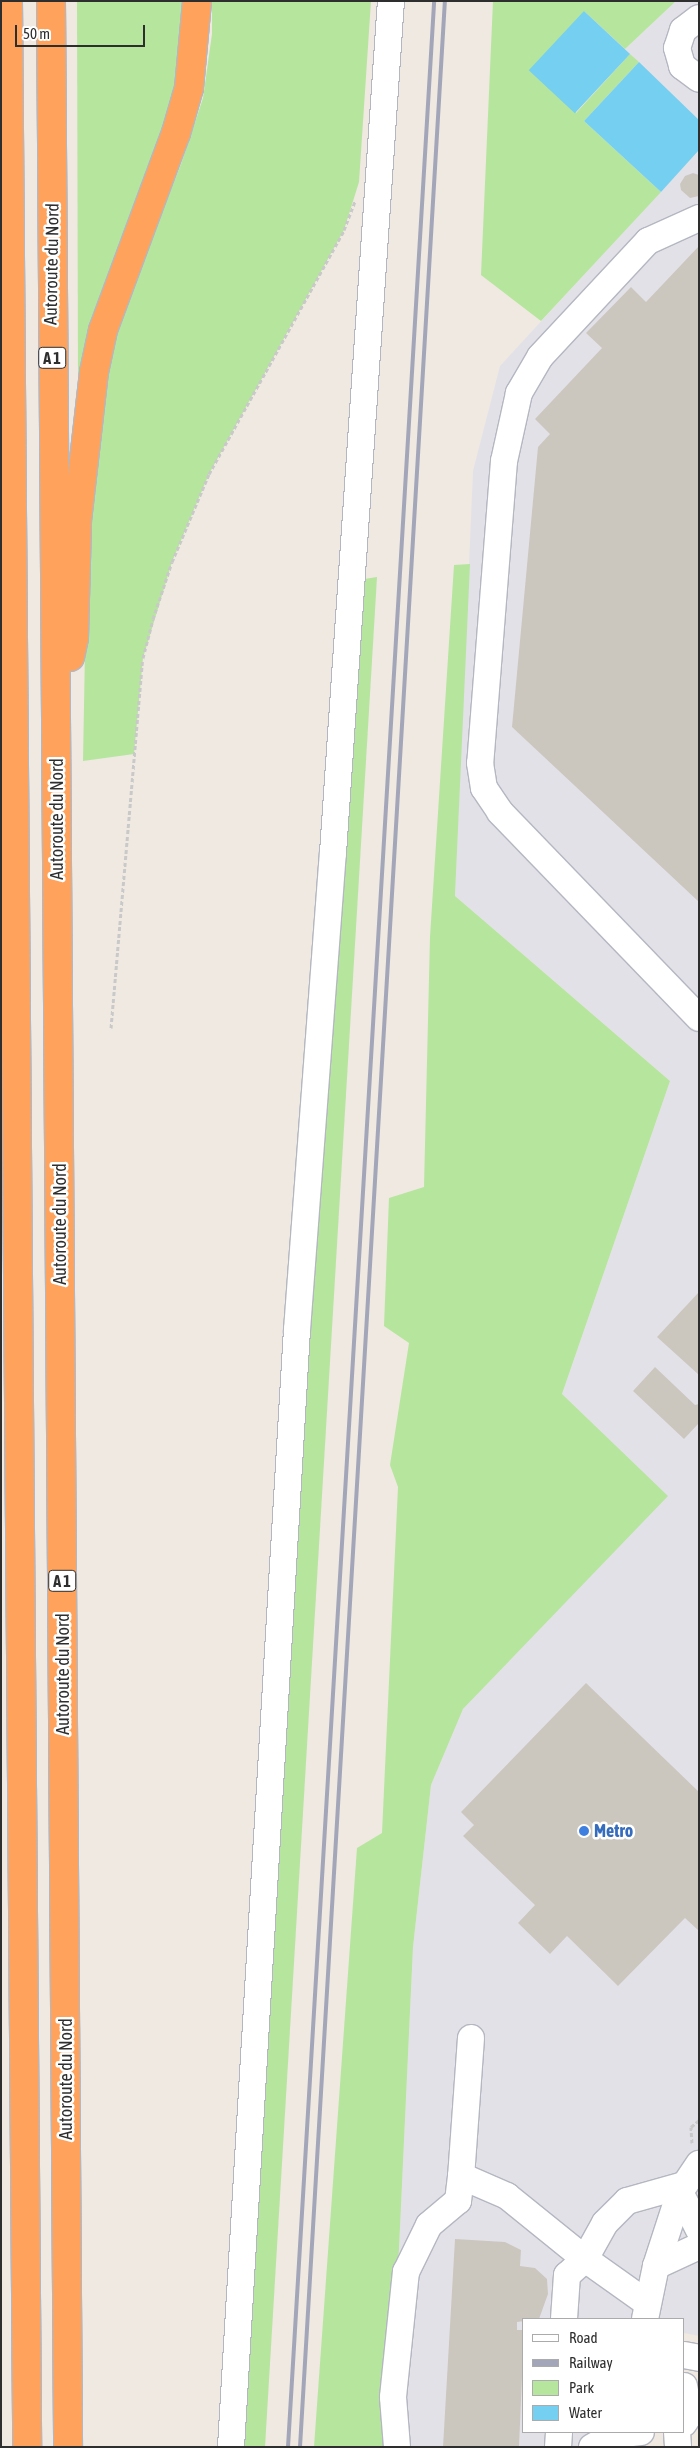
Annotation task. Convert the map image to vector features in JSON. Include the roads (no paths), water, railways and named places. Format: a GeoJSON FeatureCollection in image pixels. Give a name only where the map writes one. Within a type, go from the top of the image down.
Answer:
{"type":"FeatureCollection","features":[{"type":"Feature","properties":{"kind":"highway","name":"A 1"},"geometry":{"type":"LineString","coordinates":[[8,1],[27,2447]]}},
{"type":"Feature","properties":{"kind":"highway","name":"Autoroute du Nord"},"geometry":{"type":"LineString","coordinates":[[51,1],[68,2447]]}},
{"type":"Feature","properties":{"kind":"highway"},"geometry":{"type":"LineString","coordinates":[[56,715],[74,638],[77,521],[94,372],[103,330],[176,134],[189,88],[196,40],[197,1]]}},
{"type":"Feature","properties":{"kind":"highway"},"geometry":{"type":"LineString","coordinates":[[1,630],[14,672]]}},
{"type":"Feature","properties":{"kind":"street"},"geometry":{"type":"LineString","coordinates":[[231,2447],[297,1330],[334,843],[391,1]]}},
{"type":"Feature","properties":{"kind":"street"},"geometry":{"type":"LineString","coordinates":[[699,18],[683,30],[677,48],[682,66],[699,79]]}},
{"type":"Feature","properties":{"kind":"street"},"geometry":{"type":"LineString","coordinates":[[699,218],[648,241],[540,357],[519,393],[504,461],[480,762],[484,788],[500,812],[699,1018]]}},
{"type":"Feature","properties":{"kind":"street"},"geometry":{"type":"LineString","coordinates":[[397,2447],[393,2397],[406,2272],[429,2224],[458,2201],[471,2038]]}},
{"type":"Feature","properties":{"kind":"street"},"geometry":{"type":"LineString","coordinates":[[461,2176],[507,2196],[646,2311],[656,2266],[682,2188],[699,2164]]}},
{"type":"Feature","properties":{"kind":"street"},"geometry":{"type":"LineString","coordinates":[[682,2188],[699,2230]]}},
{"type":"Feature","properties":{"kind":"street"},"geometry":{"type":"LineString","coordinates":[[564,2318],[567,2274],[585,2259],[605,2223],[627,2201],[682,2188]]}},
{"type":"Feature","properties":{"kind":"street"},"geometry":{"type":"LineString","coordinates":[[656,2266],[699,2246]]}},
{"type":"Feature","properties":{"kind":"street"},"geometry":{"type":"LineString","coordinates":[[685,2355],[699,2358]]}},
{"type":"Feature","properties":{"kind":"street"},"geometry":{"type":"LineString","coordinates":[[685,2391],[690,2414],[685,2422]]}},
{"type":"Feature","properties":{"kind":"street"},"geometry":{"type":"LineString","coordinates":[[558,2447],[559,2433]]}},
{"type":"Feature","properties":{"kind":"street"},"geometry":{"type":"LineString","coordinates":[[592,2447],[614,2435],[633,2433]]}},
{"type":"Feature","properties":{"kind":"street"},"geometry":{"type":"LineString","coordinates":[[642,2433],[645,2447]]}},
{"type":"Feature","properties":{"kind":"street"},"geometry":{"type":"LineString","coordinates":[[677,2433],[678,2447]]}},
{"type":"Feature","properties":{"kind":"water"},"geometry":{"type":"Polygon","coordinates":[[[584,11],[630,54],[575,113],[529,70],[584,11]]]}},
{"type":"Feature","properties":{"kind":"water"},"geometry":{"type":"Polygon","coordinates":[[[639,62],[699,120],[699,150],[661,192],[584,121],[639,62]]]}},
{"type":"Feature","properties":{"kind":"railway"},"geometry":{"type":"LineString","coordinates":[[288,2447],[434,1]]}},
{"type":"Feature","properties":{"kind":"railway"},"geometry":{"type":"LineString","coordinates":[[300,2447],[445,1]]}},
{"type":"Feature","properties":{"kind":"place","name":"Metro"},"geometry":{"type":"Point","coordinates":[584,1831]}}]}
